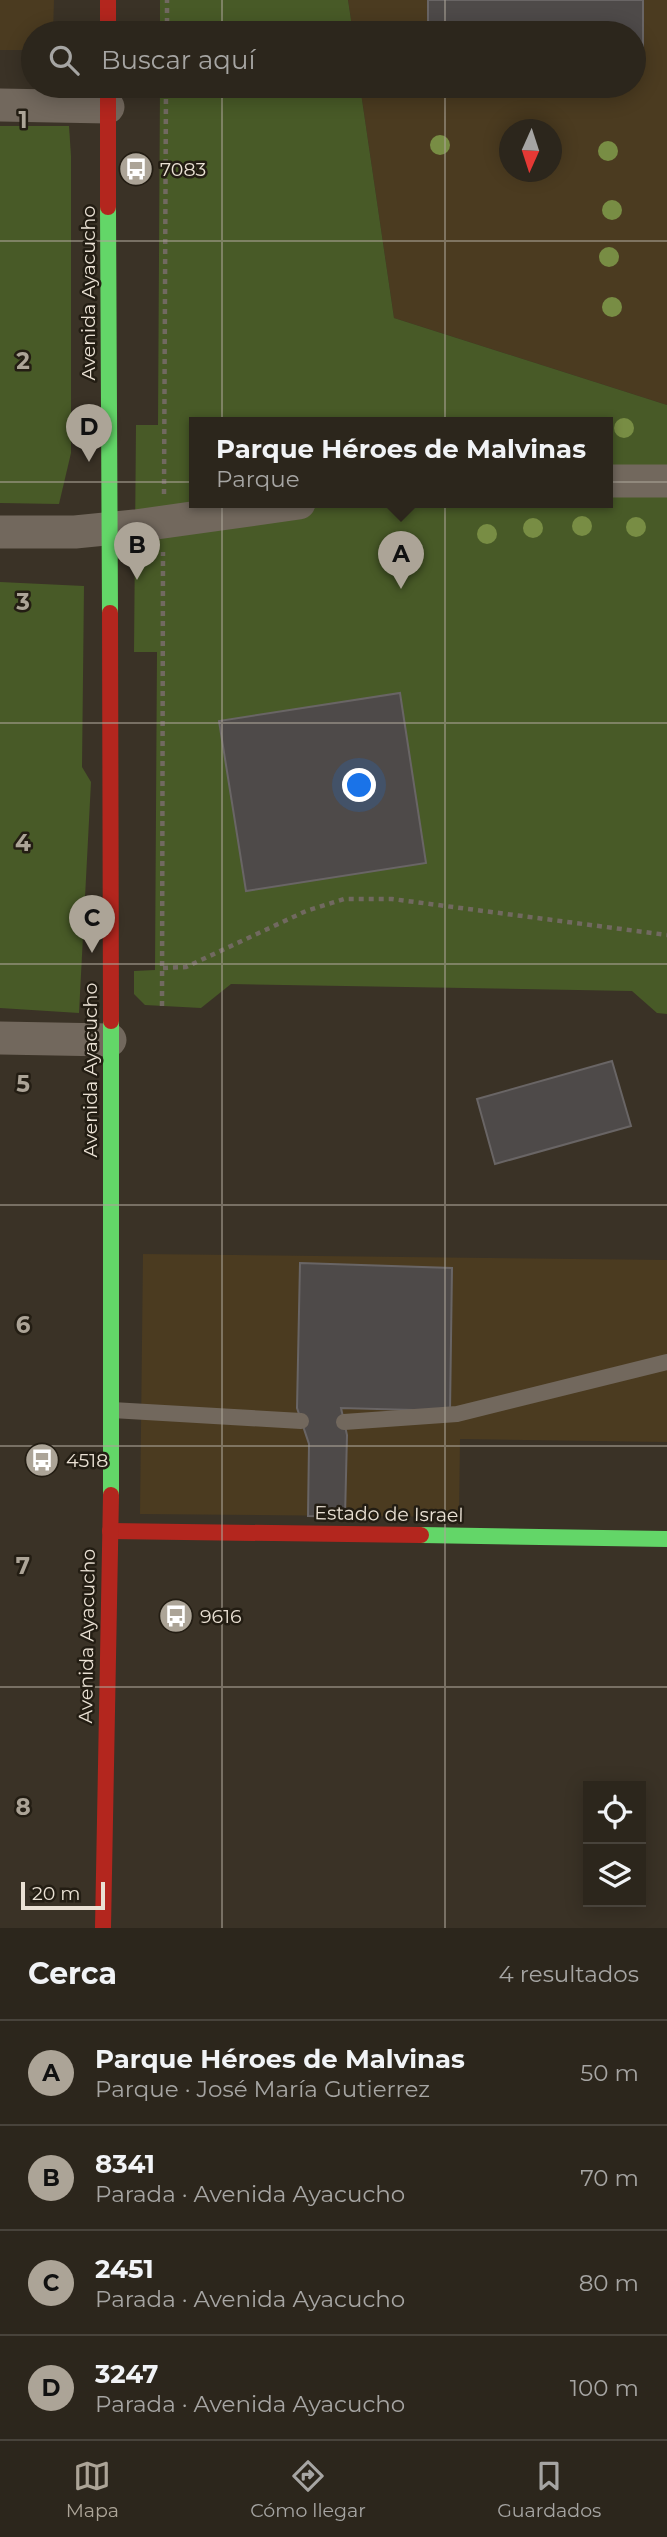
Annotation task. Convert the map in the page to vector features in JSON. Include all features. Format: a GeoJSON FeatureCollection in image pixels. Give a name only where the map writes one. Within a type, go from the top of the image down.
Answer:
{"type":"FeatureCollection","features":[{"type":"Feature","properties":{"kind":"main road"},"geometry":{"type":"LineString","coordinates":[[108,0],[108,21]]}},
{"type":"Feature","properties":{"kind":"main road","name":"Avenida Ayacucho"},"geometry":{"type":"LineString","coordinates":[[103,1928],[112,1410],[108,98]]}},
{"type":"Feature","properties":{"kind":"main road","name":"Estado de Israel"},"geometry":{"type":"LineString","coordinates":[[110,1531],[667,1539]]}},
{"type":"Feature","properties":{"kind":"street"},"geometry":{"type":"LineString","coordinates":[[0,105],[84,98]]}},
{"type":"Feature","properties":{"kind":"street"},"geometry":{"type":"LineString","coordinates":[[613,481],[667,481]]}},
{"type":"Feature","properties":{"kind":"street"},"geometry":{"type":"LineString","coordinates":[[0,532],[75,532],[263,508]]}},
{"type":"Feature","properties":{"kind":"street"},"geometry":{"type":"LineString","coordinates":[[0,1038],[110,1040]]}},
{"type":"Feature","properties":{"kind":"lane"},"geometry":{"type":"LineString","coordinates":[[344,1422],[457,1414],[667,1362]]}},
{"type":"Feature","properties":{"kind":"lane"},"geometry":{"type":"LineString","coordinates":[[112,1410],[301,1421]]}},
{"type":"Feature","properties":{"kind":"path"},"geometry":{"type":"LineString","coordinates":[[167,0],[167,21]]}},
{"type":"Feature","properties":{"kind":"path"},"geometry":{"type":"LineString","coordinates":[[163,968],[186,967],[306,911],[344,899],[392,899],[667,935]]}},
{"type":"Feature","properties":{"kind":"path"},"geometry":{"type":"LineString","coordinates":[[162,1006],[163,976]]}},
{"type":"Feature","properties":{"kind":"shaded area"},"geometry":{"type":"Polygon","coordinates":[[[0,0],[54,0],[53,21],[21,21],[21,50],[0,50],[0,0]]]}},
{"type":"Feature","properties":{"kind":"shaded area"},"geometry":{"type":"Polygon","coordinates":[[[348,0],[667,0],[667,405],[394,318],[362,98],[646,98],[646,21],[351,21],[348,0]]]}},
{"type":"Feature","properties":{"kind":"shaded area"},"geometry":{"type":"Polygon","coordinates":[[[143,1254],[667,1260],[667,1442],[460,1439],[459,1517],[140,1514],[143,1254]]]}},
{"type":"Feature","properties":{"kind":"green space"},"geometry":{"type":"Polygon","coordinates":[[[160,0],[348,0],[351,21],[160,21],[160,0]]]}},
{"type":"Feature","properties":{"kind":"green space"},"geometry":{"type":"Polygon","coordinates":[[[160,98],[362,98],[394,318],[667,405],[667,1014],[657,1013],[632,991],[231,984],[201,1008],[145,1005],[134,994],[134,971],[155,970],[157,652],[134,652],[136,425],[158,425],[160,98]]]}},
{"type":"Feature","properties":{"kind":"green space"},"geometry":{"type":"Polygon","coordinates":[[[0,126],[69,126],[71,453],[59,504],[0,503],[0,126]]]}},
{"type":"Feature","properties":{"kind":"green space"},"geometry":{"type":"Polygon","coordinates":[[[0,582],[84,586],[82,767],[91,782],[79,1013],[0,1008],[0,582]]]}},
{"type":"Feature","properties":{"kind":"building"},"geometry":{"type":"Polygon","coordinates":[[[428,0],[643,0],[643,21],[428,21],[428,0]]]}},
{"type":"Feature","properties":{"kind":"building"},"geometry":{"type":"Polygon","coordinates":[[[400,693],[426,863],[246,891],[219,721],[400,693]]]}},
{"type":"Feature","properties":{"kind":"building"},"geometry":{"type":"Polygon","coordinates":[[[612,1061],[631,1126],[495,1164],[477,1099],[612,1061]]]}},
{"type":"Feature","properties":{"kind":"building"},"geometry":{"type":"Polygon","coordinates":[[[300,1263],[452,1268],[450,1411],[341,1408],[347,1435],[345,1517],[308,1516],[309,1444],[297,1408],[300,1263]]]}},
{"type":"Feature","properties":{"kind":"traffic: fast"},"geometry":{"type":"LineString","coordinates":[[108,207],[110,613]]}},
{"type":"Feature","properties":{"kind":"traffic: fast"},"geometry":{"type":"LineString","coordinates":[[111,1021],[111,1495]]}},
{"type":"Feature","properties":{"kind":"traffic: fast"},"geometry":{"type":"LineString","coordinates":[[421,1535],[667,1539]]}},
{"type":"Feature","properties":{"kind":"traffic: jam"},"geometry":{"type":"LineString","coordinates":[[108,0],[108,21]]}},
{"type":"Feature","properties":{"kind":"traffic: jam"},"geometry":{"type":"LineString","coordinates":[[108,98],[108,207]]}},
{"type":"Feature","properties":{"kind":"traffic: jam"},"geometry":{"type":"LineString","coordinates":[[110,613],[111,1021]]}},
{"type":"Feature","properties":{"kind":"traffic: jam"},"geometry":{"type":"LineString","coordinates":[[103,1928],[111,1495]]}},
{"type":"Feature","properties":{"kind":"traffic: jam"},"geometry":{"type":"LineString","coordinates":[[110,1531],[421,1535]]}},
{"type":"Feature","properties":{"kind":"place","name":"7083"},"geometry":{"type":"Point","coordinates":[136,169]}},
{"type":"Feature","properties":{"kind":"place","name":"3247"},"geometry":{"type":"Point","coordinates":[89,462]}},
{"type":"Feature","properties":{"kind":"place","name":"8341"},"geometry":{"type":"Point","coordinates":[137,580]}},
{"type":"Feature","properties":{"kind":"place","name":"Parque Héroes de Malvinas"},"geometry":{"type":"Point","coordinates":[401,589]}},
{"type":"Feature","properties":{"kind":"place","name":"2451"},"geometry":{"type":"Point","coordinates":[92,953]}},
{"type":"Feature","properties":{"kind":"place","name":"4518"},"geometry":{"type":"Point","coordinates":[42,1460]}},
{"type":"Feature","properties":{"kind":"place","name":"9616"},"geometry":{"type":"Point","coordinates":[176,1616]}}]}
